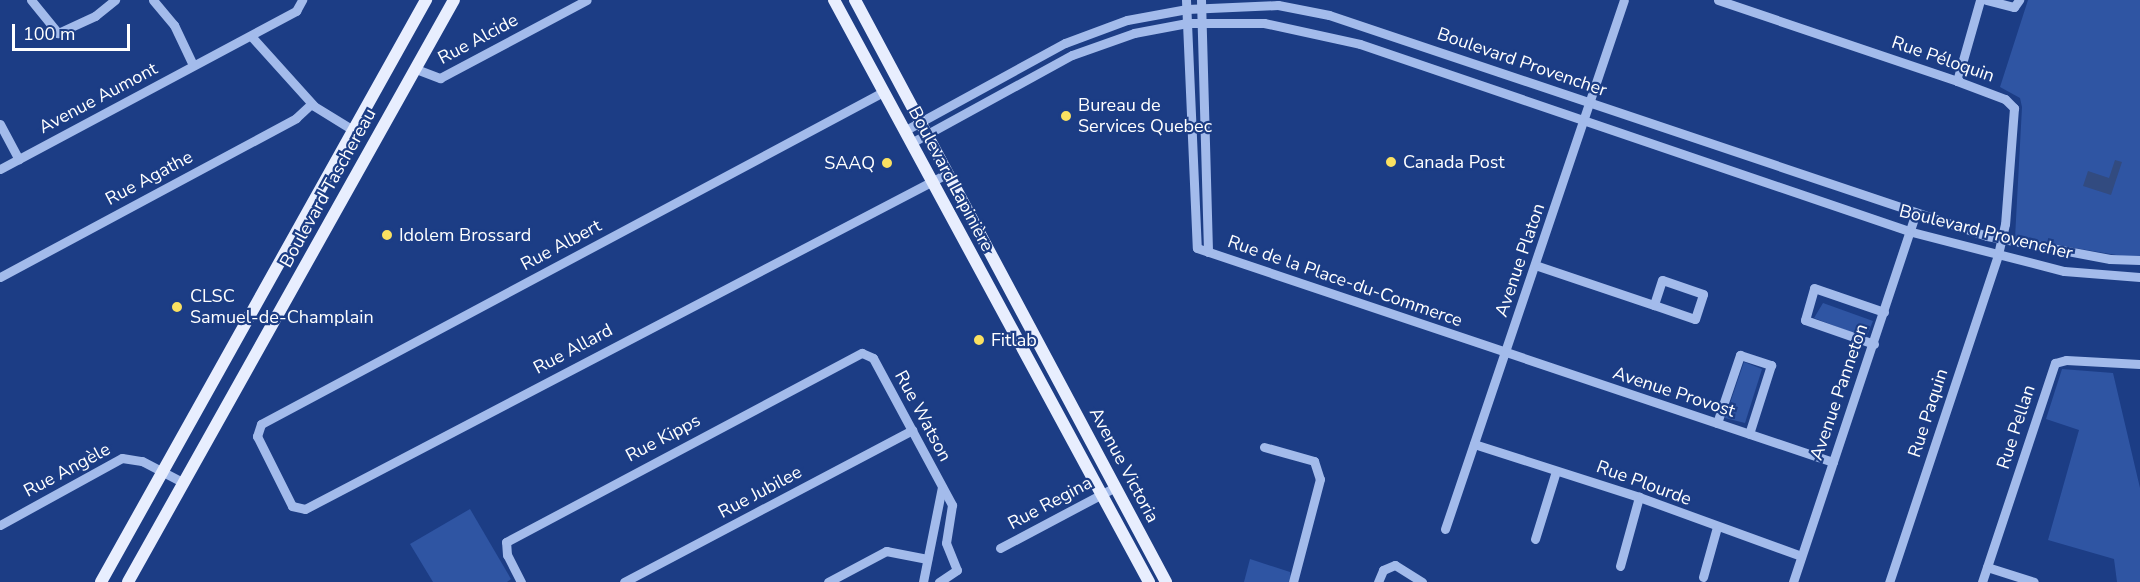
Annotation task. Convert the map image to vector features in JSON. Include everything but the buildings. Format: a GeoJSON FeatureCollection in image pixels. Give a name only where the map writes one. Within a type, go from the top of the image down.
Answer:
{"type":"FeatureCollection","features":[{"type":"Feature","properties":{"kind":"main road","name":"Boulevard Taschereau"},"geometry":{"type":"LineString","coordinates":[[101,582],[426,0]]}},
{"type":"Feature","properties":{"kind":"main road","name":"Boulevard Taschereau"},"geometry":{"type":"LineString","coordinates":[[128,582],[454,0]]}},
{"type":"Feature","properties":{"kind":"main road","name":"Boulevard Lapinière"},"geometry":{"type":"LineString","coordinates":[[834,0],[1036,375]]}},
{"type":"Feature","properties":{"kind":"main road","name":"Boulevard Lapinière"},"geometry":{"type":"LineString","coordinates":[[855,0],[1050,366]]}},
{"type":"Feature","properties":{"kind":"main road","name":"Avenue Victoria"},"geometry":{"type":"LineString","coordinates":[[1050,366],[1166,582]]}},
{"type":"Feature","properties":{"kind":"main road","name":"Avenue Victoria"},"geometry":{"type":"LineString","coordinates":[[1036,375],[1149,582]]}},
{"type":"Feature","properties":{"kind":"street"},"geometry":{"type":"LineString","coordinates":[[31,0],[58,33],[95,16],[115,0]]}},
{"type":"Feature","properties":{"kind":"street"},"geometry":{"type":"LineString","coordinates":[[153,0],[174,25],[193,65]]}},
{"type":"Feature","properties":{"kind":"street","name":"Avenue Aumont"},"geometry":{"type":"LineString","coordinates":[[0,170],[296,11],[302,0]]}},
{"type":"Feature","properties":{"kind":"street","name":"Rue Alcide"},"geometry":{"type":"LineString","coordinates":[[416,69],[440,78],[586,0]]}},
{"type":"Feature","properties":{"kind":"street","name":"Avenue Platon"},"geometry":{"type":"LineString","coordinates":[[1445,529],[1624,0]]}},
{"type":"Feature","properties":{"kind":"street","name":"Rue Péloquin"},"geometry":{"type":"LineString","coordinates":[[1718,0],[2005,99],[2014,108],[2002,239],[1998,255]]}},
{"type":"Feature","properties":{"kind":"street"},"geometry":{"type":"LineString","coordinates":[[1957,81],[1980,0]]}},
{"type":"Feature","properties":{"kind":"street"},"geometry":{"type":"LineString","coordinates":[[1986,0],[2014,7],[2019,0]]}},
{"type":"Feature","properties":{"kind":"street","name":"Boulevard Provencher"},"geometry":{"type":"LineString","coordinates":[[904,131],[1065,43],[1126,20],[1186,4],[1278,5],[1329,15],[1916,213],[2002,239],[2110,259],[2140,260]]}},
{"type":"Feature","properties":{"kind":"street","name":"Rue de la Place-du-Commerce"},"geometry":{"type":"LineString","coordinates":[[1186,4],[1197,248],[1506,353]]}},
{"type":"Feature","properties":{"kind":"street","name":"Rue de la Place-du-Commerce"},"geometry":{"type":"LineString","coordinates":[[1201,4],[1208,252]]}},
{"type":"Feature","properties":{"kind":"street","name":"Boulevard Provencher"},"geometry":{"type":"LineString","coordinates":[[911,143],[1072,55],[1134,33],[1187,23],[1264,22],[1329,34],[1912,232],[2064,271],[2140,277]]}},
{"type":"Feature","properties":{"kind":"street"},"geometry":{"type":"LineString","coordinates":[[251,36],[312,104],[353,130]]}},
{"type":"Feature","properties":{"kind":"street","name":"Rue Albert"},"geometry":{"type":"LineString","coordinates":[[256,430],[263,423],[883,92]]}},
{"type":"Feature","properties":{"kind":"street","name":"Rue Agathe"},"geometry":{"type":"LineString","coordinates":[[0,277],[296,118],[312,104]]}},
{"type":"Feature","properties":{"kind":"street"},"geometry":{"type":"LineString","coordinates":[[0,124],[19,159]]}},
{"type":"Feature","properties":{"kind":"street","name":"Rue Allard"},"geometry":{"type":"LineString","coordinates":[[256,430],[291,504],[303,510],[946,174]]}},
{"type":"Feature","properties":{"kind":"street","name":"Avenue Panneton"},"geometry":{"type":"LineString","coordinates":[[1793,582],[1912,232],[1916,213]]}},
{"type":"Feature","properties":{"kind":"street","name":"Rue Paquin"},"geometry":{"type":"LineString","coordinates":[[1889,582],[1998,255]]}},
{"type":"Feature","properties":{"kind":"street"},"geometry":{"type":"LineString","coordinates":[[1535,266],[1695,319],[1703,294],[1662,280],[1654,305]]}},
{"type":"Feature","properties":{"kind":"street"},"geometry":{"type":"LineString","coordinates":[[1874,344],[1805,320],[1814,288],[1884,312]]}},
{"type":"Feature","properties":{"kind":"street","name":"Avenue Provost"},"geometry":{"type":"LineString","coordinates":[[1506,353],[1833,462]]}},
{"type":"Feature","properties":{"kind":"street","name":"Rue Kipps"},"geometry":{"type":"LineString","coordinates":[[521,582],[505,548],[518,534],[854,356],[868,354],[875,361]]}},
{"type":"Feature","properties":{"kind":"street"},"geometry":{"type":"LineString","coordinates":[[1717,423],[1740,355],[1770,365],[1749,434]]}},
{"type":"Feature","properties":{"kind":"street","name":"Rue Pellan"},"geometry":{"type":"LineString","coordinates":[[1982,582],[2055,363],[2066,360],[2140,364]]}},
{"type":"Feature","properties":{"kind":"street","name":"Rue Watson"},"geometry":{"type":"LineString","coordinates":[[875,361],[952,505],[946,543],[958,566],[954,574],[939,582]]}},
{"type":"Feature","properties":{"kind":"street","name":"Rue Jubilee"},"geometry":{"type":"LineString","coordinates":[[624,582],[912,430]]}},
{"type":"Feature","properties":{"kind":"street","name":"Rue Plourde"},"geometry":{"type":"LineString","coordinates":[[1474,444],[1639,497],[1801,556]]}},
{"type":"Feature","properties":{"kind":"street"},"geometry":{"type":"LineString","coordinates":[[1264,447],[1314,461],[1320,479],[1293,582]]}},
{"type":"Feature","properties":{"kind":"street","name":"Rue Angèle"},"geometry":{"type":"LineString","coordinates":[[0,525],[118,459],[134,459],[184,483]]}},
{"type":"Feature","properties":{"kind":"street"},"geometry":{"type":"LineString","coordinates":[[1535,538],[1556,471]]}},
{"type":"Feature","properties":{"kind":"street","name":"Rue Watson"},"geometry":{"type":"LineString","coordinates":[[923,582],[942,487]]}},
{"type":"Feature","properties":{"kind":"street","name":"Rue Regina"},"geometry":{"type":"LineString","coordinates":[[1000,548],[1115,487]]}},
{"type":"Feature","properties":{"kind":"street"},"geometry":{"type":"LineString","coordinates":[[1620,566],[1639,497]]}},
{"type":"Feature","properties":{"kind":"street"},"geometry":{"type":"LineString","coordinates":[[1703,577],[1717,527]]}},
{"type":"Feature","properties":{"kind":"street"},"geometry":{"type":"LineString","coordinates":[[828,582],[886,551],[927,559]]}},
{"type":"Feature","properties":{"kind":"street"},"geometry":{"type":"LineString","coordinates":[[1378,582],[1383,570],[1395,565],[1422,582]]}},
{"type":"Feature","properties":{"kind":"street"},"geometry":{"type":"LineString","coordinates":[[1987,567],[2034,582]]}},
{"type":"Feature","properties":{"kind":"shaded area"},"geometry":{"type":"Polygon","coordinates":[[[2028,0],[2140,0],[2140,259],[2015,238],[2022,107],[2020,98],[2000,87],[2028,0]]]}},
{"type":"Feature","properties":{"kind":"shaded area"},"geometry":{"type":"Polygon","coordinates":[[[2115,160],[2122,162],[2111,195],[2083,186],[2088,171],[2109,178],[2115,160]]]}},
{"type":"Feature","properties":{"kind":"shaded area"},"geometry":{"type":"Polygon","coordinates":[[[1823,303],[1873,321],[1866,338],[1814,318],[1823,303]]]}},
{"type":"Feature","properties":{"kind":"shaded area"},"geometry":{"type":"Polygon","coordinates":[[[1744,362],[1762,369],[1745,423],[1725,418],[1744,362]]]}},
{"type":"Feature","properties":{"kind":"shaded area"},"geometry":{"type":"Polygon","coordinates":[[[2062,369],[2113,373],[2140,488],[2140,582],[2117,582],[2114,559],[2048,540],[2079,430],[2046,419],[2062,369]]]}},
{"type":"Feature","properties":{"kind":"shaded area"},"geometry":{"type":"Polygon","coordinates":[[[470,509],[511,579],[507,582],[433,582],[410,544],[470,509]]]}},
{"type":"Feature","properties":{"kind":"shaded area"},"geometry":{"type":"Polygon","coordinates":[[[1250,559],[1290,572],[1292,582],[1244,582],[1250,559]]]}},
{"type":"Feature","properties":{"kind":"place","name":"Bureau de Services Quebec"},"geometry":{"type":"Point","coordinates":[1066,116]}},
{"type":"Feature","properties":{"kind":"place","name":"Canada Post"},"geometry":{"type":"Point","coordinates":[1391,162]}},
{"type":"Feature","properties":{"kind":"place","name":"SAAQ"},"geometry":{"type":"Point","coordinates":[887,163]}},
{"type":"Feature","properties":{"kind":"place","name":"Idolem Brossard"},"geometry":{"type":"Point","coordinates":[387,235]}},
{"type":"Feature","properties":{"kind":"place","name":"CLSC Samuel-de-Champlain"},"geometry":{"type":"Point","coordinates":[177,307]}},
{"type":"Feature","properties":{"kind":"place","name":"Fitlab"},"geometry":{"type":"Point","coordinates":[979,340]}}]}
